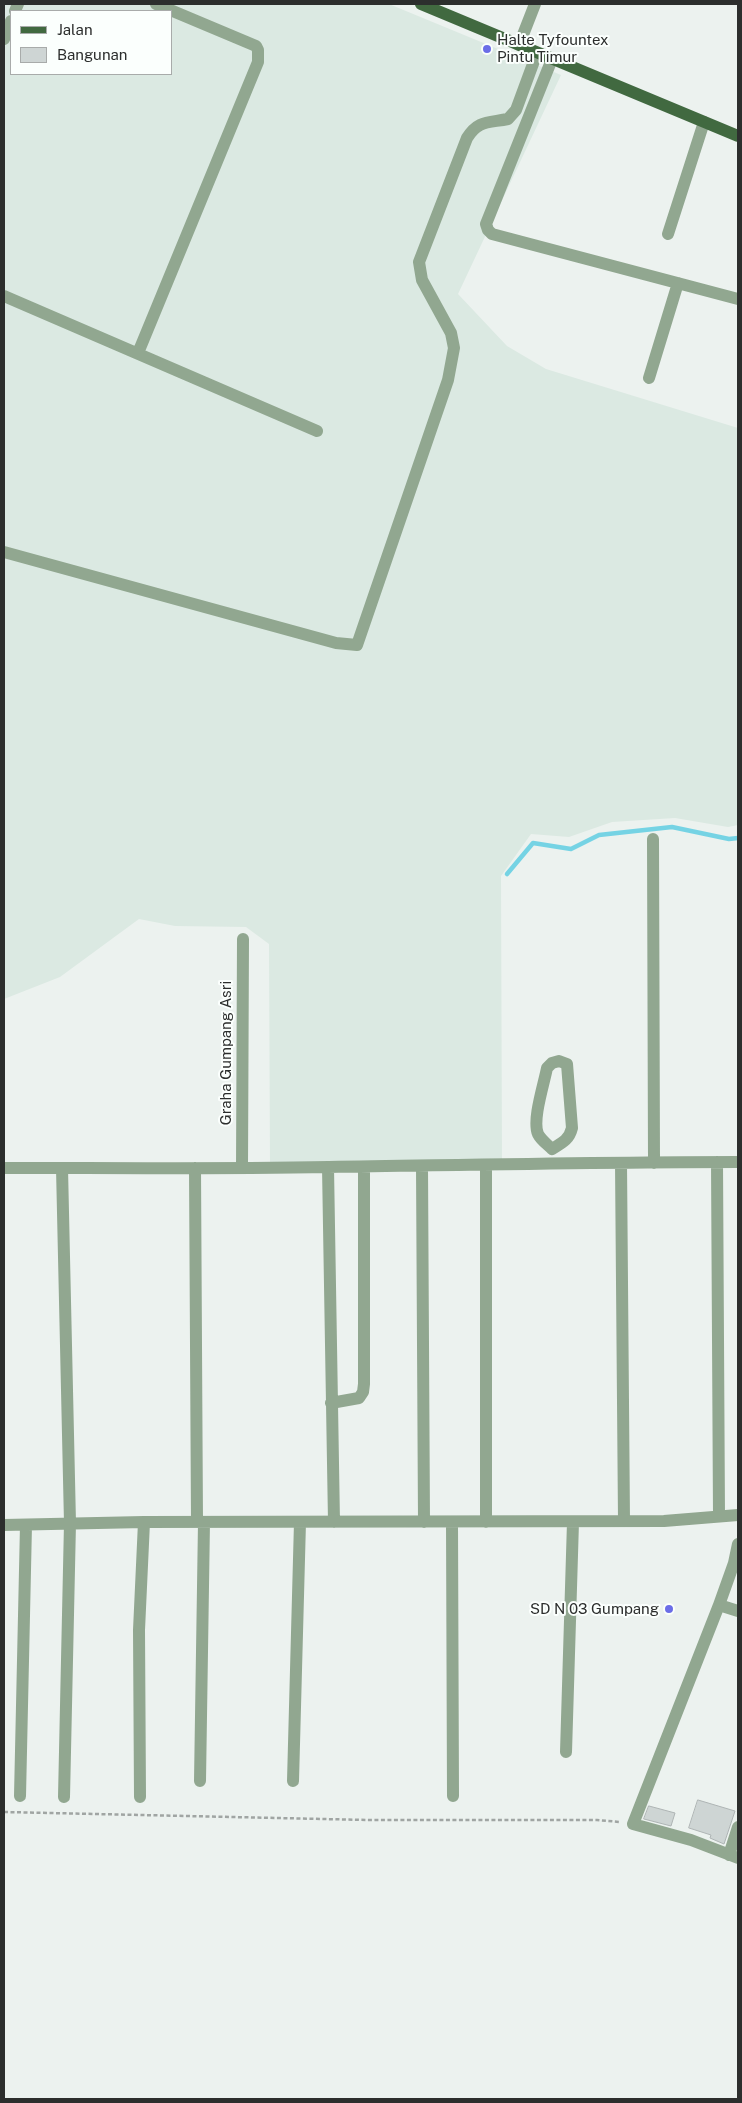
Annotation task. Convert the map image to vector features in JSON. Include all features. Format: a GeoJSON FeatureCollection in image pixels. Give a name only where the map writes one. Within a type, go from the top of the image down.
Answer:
{"type":"FeatureCollection","features":[{"type":"Feature","properties":{"kind":"main road"},"geometry":{"type":"LineString","coordinates":[[421,4],[738,136]]}},
{"type":"Feature","properties":{"kind":"street"},"geometry":{"type":"LineString","coordinates":[[156,4],[170,10]]}},
{"type":"Feature","properties":{"kind":"street"},"geometry":{"type":"LineString","coordinates":[[519,45],[535,4]]}},
{"type":"Feature","properties":{"kind":"street"},"geometry":{"type":"LineString","coordinates":[[138,353],[258,62],[259,55],[256,46],[172,11]]}},
{"type":"Feature","properties":{"kind":"street"},"geometry":{"type":"LineString","coordinates":[[4,38],[10,23]]}},
{"type":"Feature","properties":{"kind":"street"},"geometry":{"type":"LineString","coordinates":[[4,552],[336,643],[357,645],[448,380],[454,348],[452,333],[422,280],[419,262],[466,138],[473,128],[481,123],[508,120],[516,110],[537,53]]}},
{"type":"Feature","properties":{"kind":"street"},"geometry":{"type":"LineString","coordinates":[[552,59],[486,224],[488,230],[492,234],[738,299]]}},
{"type":"Feature","properties":{"kind":"street"},"geometry":{"type":"LineString","coordinates":[[668,234],[704,122]]}},
{"type":"Feature","properties":{"kind":"street"},"geometry":{"type":"LineString","coordinates":[[648,378],[678,283]]}},
{"type":"Feature","properties":{"kind":"street"},"geometry":{"type":"LineString","coordinates":[[4,296],[317,431]]}},
{"type":"Feature","properties":{"kind":"street"},"geometry":{"type":"LineString","coordinates":[[653,839],[654,1163]]}},
{"type":"Feature","properties":{"kind":"street","name":"Graha Gumpang Asri"},"geometry":{"type":"LineString","coordinates":[[242,1168],[243,939]]}},
{"type":"Feature","properties":{"kind":"street"},"geometry":{"type":"LineString","coordinates":[[559,1061],[567,1064],[572,1128],[570,1136],[565,1142],[552,1149],[539,1137],[537,1118],[547,1068],[552,1062],[559,1061]]}},
{"type":"Feature","properties":{"kind":"street"},"geometry":{"type":"LineString","coordinates":[[551,1162],[552,1149]]}},
{"type":"Feature","properties":{"kind":"street"},"geometry":{"type":"LineString","coordinates":[[4,1168],[242,1168],[486,1165],[551,1162],[738,1162]]}},
{"type":"Feature","properties":{"kind":"street"},"geometry":{"type":"LineString","coordinates":[[717,1162],[719,1516]]}},
{"type":"Feature","properties":{"kind":"street"},"geometry":{"type":"LineString","coordinates":[[621,1163],[624,1521]]}},
{"type":"Feature","properties":{"kind":"street"},"geometry":{"type":"LineString","coordinates":[[486,1165],[486,1522]]}},
{"type":"Feature","properties":{"kind":"street"},"geometry":{"type":"LineString","coordinates":[[422,1166],[424,1522]]}},
{"type":"Feature","properties":{"kind":"street"},"geometry":{"type":"LineString","coordinates":[[328,1167],[334,1522]]}},
{"type":"Feature","properties":{"kind":"street"},"geometry":{"type":"LineString","coordinates":[[331,1403],[359,1398],[364,1384],[364,1167]]}},
{"type":"Feature","properties":{"kind":"street"},"geometry":{"type":"LineString","coordinates":[[62,1168],[70,1523],[64,1797]]}},
{"type":"Feature","properties":{"kind":"street"},"geometry":{"type":"LineString","coordinates":[[195,1168],[200,1522],[200,1781]]}},
{"type":"Feature","properties":{"kind":"street"},"geometry":{"type":"LineString","coordinates":[[4,1525],[144,1522],[664,1521],[738,1515]]}},
{"type":"Feature","properties":{"kind":"street"},"geometry":{"type":"LineString","coordinates":[[140,1796],[139,1630],[144,1522]]}},
{"type":"Feature","properties":{"kind":"street"},"geometry":{"type":"LineString","coordinates":[[293,1781],[300,1522]]}},
{"type":"Feature","properties":{"kind":"street"},"geometry":{"type":"LineString","coordinates":[[452,1522],[453,1796]]}},
{"type":"Feature","properties":{"kind":"street"},"geometry":{"type":"LineString","coordinates":[[566,1752],[573,1522]]}},
{"type":"Feature","properties":{"kind":"street"},"geometry":{"type":"LineString","coordinates":[[20,1796],[26,1525]]}},
{"type":"Feature","properties":{"kind":"street"},"geometry":{"type":"LineString","coordinates":[[738,1544],[734,1563],[720,1605],[633,1824],[691,1840],[734,1856],[738,1827]]}},
{"type":"Feature","properties":{"kind":"street"},"geometry":{"type":"LineString","coordinates":[[720,1605],[738,1611]]}},
{"type":"Feature","properties":{"kind":"path"},"geometry":{"type":"LineString","coordinates":[[4,1812],[368,1820],[597,1820],[633,1824]]}},
{"type":"Feature","properties":{"kind":"shaded area"},"geometry":{"type":"Polygon","coordinates":[[[4,4],[389,4],[561,75],[458,294],[507,346],[546,369],[738,428],[738,825],[728,827],[675,818],[612,822],[569,837],[531,834],[501,876],[502,1164],[270,1166],[269,944],[246,927],[175,926],[139,919],[60,977],[4,999],[4,4]]]}},
{"type":"Feature","properties":{"kind":"building"},"geometry":{"type":"Polygon","coordinates":[[[698,1800],[735,1811],[724,1844],[710,1838],[711,1835],[689,1828],[698,1800]]]}},
{"type":"Feature","properties":{"kind":"building"},"geometry":{"type":"Polygon","coordinates":[[[649,1806],[675,1813],[671,1826],[644,1819],[649,1806]]]}},
{"type":"Feature","properties":{"kind":"waterway"},"geometry":{"type":"LineString","coordinates":[[507,874],[533,843],[571,849],[599,835],[672,827],[729,839],[738,838]]}},
{"type":"Feature","properties":{"kind":"place","name":"Halte Tyfountex Pintu Timur"},"geometry":{"type":"Point","coordinates":[487,49]}},
{"type":"Feature","properties":{"kind":"place","name":"SD N 03 Gumpang"},"geometry":{"type":"Point","coordinates":[669,1609]}}]}
